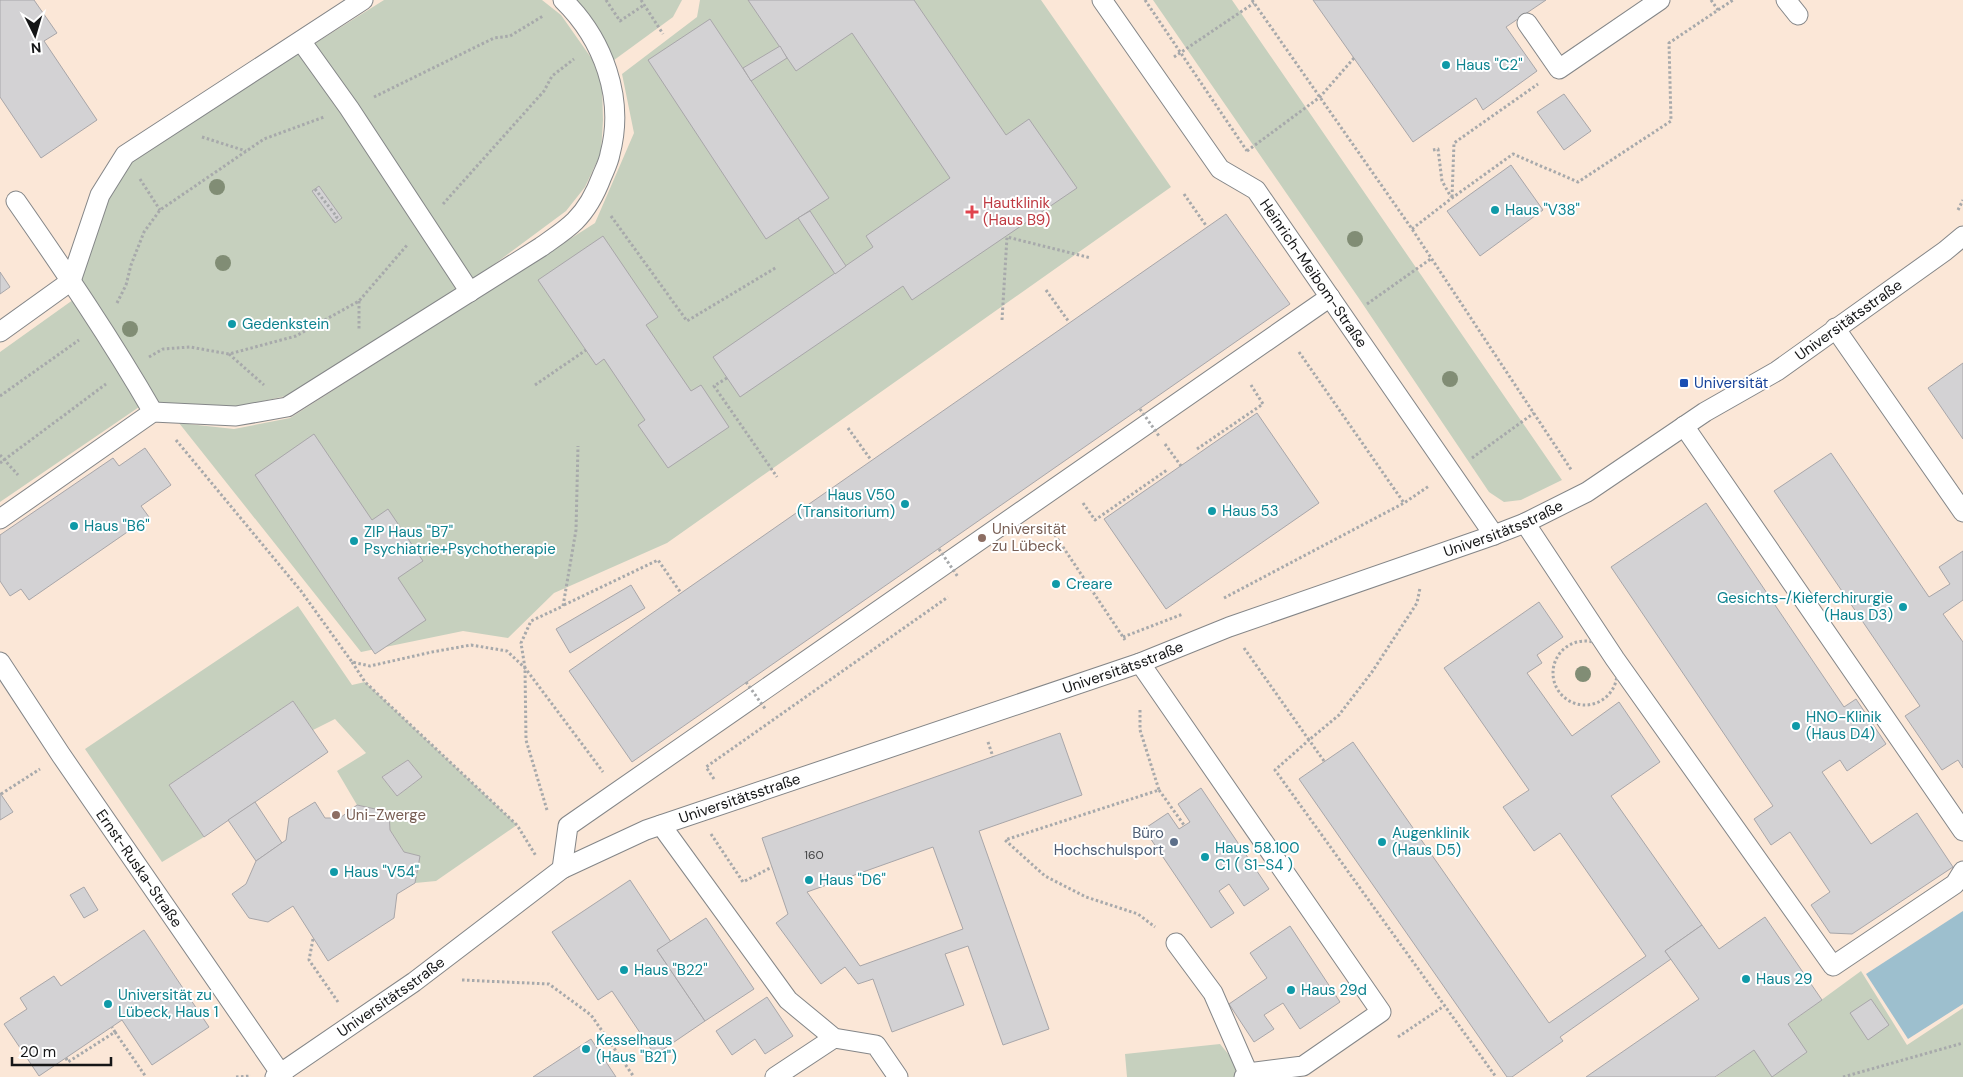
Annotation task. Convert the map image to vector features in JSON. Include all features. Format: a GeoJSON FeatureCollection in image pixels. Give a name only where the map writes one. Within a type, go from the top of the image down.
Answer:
{"type":"FeatureCollection","features":[{"type":"Feature","properties":{"kind":"lane"},"geometry":{"type":"LineString","coordinates":[[0,332],[71,281],[100,195],[125,155],[363,0]]}},
{"type":"Feature","properties":{"kind":"lane","name":"Heinrich-Meibom-Straße"},"geometry":{"type":"LineString","coordinates":[[1102,0],[1220,169],[1256,190],[1494,534]]}},
{"type":"Feature","properties":{"kind":"lane"},"geometry":{"type":"LineString","coordinates":[[1527,24],[1559,70],[1660,0]]}},
{"type":"Feature","properties":{"kind":"lane"},"geometry":{"type":"LineString","coordinates":[[1786,0],[1798,14]]}},
{"type":"Feature","properties":{"kind":"lane"},"geometry":{"type":"LineString","coordinates":[[0,519],[153,412],[236,416],[287,407],[541,247],[575,221],[595,193],[610,154],[615,115],[608,72],[595,42],[582,21],[564,1]]}},
{"type":"Feature","properties":{"kind":"lane"},"geometry":{"type":"LineString","coordinates":[[300,41],[349,108],[470,292]]}},
{"type":"Feature","properties":{"kind":"lane"},"geometry":{"type":"LineString","coordinates":[[16,201],[128,368],[153,412]]}},
{"type":"Feature","properties":{"kind":"lane","name":"Universitätsstraße"},"geometry":{"type":"LineString","coordinates":[[280,1076],[352,1023],[414,982],[556,873],[646,830],[1140,663],[1229,627],[1426,560],[1525,523],[1586,492],[1684,426],[1777,370],[1945,251],[1963,236]]}},
{"type":"Feature","properties":{"kind":"lane"},"geometry":{"type":"LineString","coordinates":[[556,873],[568,826],[1330,297]]}},
{"type":"Feature","properties":{"kind":"lane"},"geometry":{"type":"LineString","coordinates":[[1835,328],[1963,512]]}},
{"type":"Feature","properties":{"kind":"lane"},"geometry":{"type":"LineString","coordinates":[[1684,426],[1963,831]]}},
{"type":"Feature","properties":{"kind":"lane"},"geometry":{"type":"LineString","coordinates":[[1525,523],[1615,659],[1833,966],[1955,884],[1963,872]]}},
{"type":"Feature","properties":{"kind":"lane","name":"Ernst-Ruska-Straße"},"geometry":{"type":"LineString","coordinates":[[0,662],[280,1076]]}},
{"type":"Feature","properties":{"kind":"lane"},"geometry":{"type":"LineString","coordinates":[[1140,663],[1381,1012],[1303,1066],[1246,1075],[1213,993],[1176,943]]}},
{"type":"Feature","properties":{"kind":"lane"},"geometry":{"type":"LineString","coordinates":[[661,825],[788,1000],[834,1038],[876,1045],[898,1077]]}},
{"type":"Feature","properties":{"kind":"lane"},"geometry":{"type":"LineString","coordinates":[[775,1077],[834,1038]]}},
{"type":"Feature","properties":{"kind":"path"},"geometry":{"type":"LineString","coordinates":[[606,0],[620,21],[644,5]]}},
{"type":"Feature","properties":{"kind":"path"},"geometry":{"type":"LineString","coordinates":[[641,0],[664,34]]}},
{"type":"Feature","properties":{"kind":"path"},"geometry":{"type":"LineString","coordinates":[[1145,0],[1247,151]]}},
{"type":"Feature","properties":{"kind":"path"},"geometry":{"type":"LineString","coordinates":[[1711,0],[1718,10]]}},
{"type":"Feature","properties":{"kind":"path"},"geometry":{"type":"LineString","coordinates":[[1412,229],[1513,154],[1578,182],[1671,120],[1668,43],[1733,0]]}},
{"type":"Feature","properties":{"kind":"path"},"geometry":{"type":"LineString","coordinates":[[0,396],[99,326],[118,302],[126,285],[131,264],[144,232],[160,210],[264,139],[349,108],[494,38],[510,36],[564,1]]}},
{"type":"Feature","properties":{"kind":"path"},"geometry":{"type":"LineString","coordinates":[[1152,72],[1253,1],[1412,229],[1586,492]]}},
{"type":"Feature","properties":{"kind":"path"},"geometry":{"type":"LineString","coordinates":[[0,463],[128,368],[163,350],[190,347],[229,354],[296,336],[359,301],[544,91],[552,76],[595,42]]}},
{"type":"Feature","properties":{"kind":"path"},"geometry":{"type":"LineString","coordinates":[[1220,169],[1320,97],[1354,58]]}},
{"type":"Feature","properties":{"kind":"path"},"geometry":{"type":"LineString","coordinates":[[1452,198],[1454,143],[1559,70]]}},
{"type":"Feature","properties":{"kind":"path"},"geometry":{"type":"LineString","coordinates":[[169,126],[246,151]]}},
{"type":"Feature","properties":{"kind":"path"},"geometry":{"type":"LineString","coordinates":[[1433,150],[1438,149],[1442,181],[1452,198]]}},
{"type":"Feature","properties":{"kind":"path"},"geometry":{"type":"LineString","coordinates":[[125,155],[160,210]]}},
{"type":"Feature","properties":{"kind":"path"},"geometry":{"type":"LineString","coordinates":[[316,189],[337,218],[333,220]]}},
{"type":"Feature","properties":{"kind":"path"},"geometry":{"type":"LineString","coordinates":[[595,193],[687,321],[777,267]]}},
{"type":"Feature","properties":{"kind":"path"},"geometry":{"type":"LineString","coordinates":[[1184,194],[1207,227]]}},
{"type":"Feature","properties":{"kind":"path"},"geometry":{"type":"LineString","coordinates":[[1002,320],[1007,237],[1091,258]]}},
{"type":"Feature","properties":{"kind":"path"},"geometry":{"type":"LineString","coordinates":[[1046,290],[1069,322]]}},
{"type":"Feature","properties":{"kind":"path"},"geometry":{"type":"LineString","coordinates":[[535,385],[586,350]]}},
{"type":"Feature","properties":{"kind":"path"},"geometry":{"type":"LineString","coordinates":[[1299,352],[1404,503]]}},
{"type":"Feature","properties":{"kind":"path"},"geometry":{"type":"LineString","coordinates":[[229,354],[287,407]]}},
{"type":"Feature","properties":{"kind":"path"},"geometry":{"type":"LineString","coordinates":[[727,378],[714,386],[777,477]]}},
{"type":"Feature","properties":{"kind":"path"},"geometry":{"type":"LineString","coordinates":[[1197,449],[1263,404],[1251,385]]}},
{"type":"Feature","properties":{"kind":"path"},"geometry":{"type":"LineString","coordinates":[[1140,409],[1159,436]]}},
{"type":"Feature","properties":{"kind":"path"},"geometry":{"type":"LineString","coordinates":[[153,412],[301,591],[365,682],[517,825],[556,873]]}},
{"type":"Feature","properties":{"kind":"path"},"geometry":{"type":"LineString","coordinates":[[1220,601],[1404,503],[1452,472],[1534,413]]}},
{"type":"Feature","properties":{"kind":"path"},"geometry":{"type":"LineString","coordinates":[[848,428],[871,460]]}},
{"type":"Feature","properties":{"kind":"path"},"geometry":{"type":"LineString","coordinates":[[1166,445],[1181,466]]}},
{"type":"Feature","properties":{"kind":"path"},"geometry":{"type":"LineString","coordinates":[[563,606],[576,530],[578,446]]}},
{"type":"Feature","properties":{"kind":"path"},"geometry":{"type":"LineString","coordinates":[[0,455],[4,460]]}},
{"type":"Feature","properties":{"kind":"path"},"geometry":{"type":"LineString","coordinates":[[1083,503],[1095,520],[1167,470]]}},
{"type":"Feature","properties":{"kind":"path"},"geometry":{"type":"LineString","coordinates":[[1076,508],[1090,498]]}},
{"type":"Feature","properties":{"kind":"path"},"geometry":{"type":"LineString","coordinates":[[1042,532],[1056,522]]}},
{"type":"Feature","properties":{"kind":"path"},"geometry":{"type":"LineString","coordinates":[[1049,526],[1140,663]]}},
{"type":"Feature","properties":{"kind":"path"},"geometry":{"type":"LineString","coordinates":[[939,549],[958,577]]}},
{"type":"Feature","properties":{"kind":"path"},"geometry":{"type":"LineString","coordinates":[[548,814],[526,740],[525,668],[521,643],[531,621],[658,560],[681,593]]}},
{"type":"Feature","properties":{"kind":"path"},"geometry":{"type":"LineString","coordinates":[[1426,560],[1417,603],[1372,672],[1339,715],[1275,770],[1496,1077]]}},
{"type":"Feature","properties":{"kind":"path"},"geometry":{"type":"LineString","coordinates":[[714,761],[949,597]]}},
{"type":"Feature","properties":{"kind":"path"},"geometry":{"type":"LineString","coordinates":[[1123,637],[1184,614]]}},
{"type":"Feature","properties":{"kind":"path"},"geometry":{"type":"LineString","coordinates":[[1229,627],[1324,761]]}},
{"type":"Feature","properties":{"kind":"path"},"geometry":{"type":"LineString","coordinates":[[1585,640],[1603,645],[1615,659],[1618,678],[1610,694],[1594,705],[1575,704],[1560,694],[1552,677],[1555,659],[1567,645],[1585,640]]}},
{"type":"Feature","properties":{"kind":"path"},"geometry":{"type":"LineString","coordinates":[[352,662],[370,666],[472,645],[507,651],[525,668],[606,776]]}},
{"type":"Feature","properties":{"kind":"path"},"geometry":{"type":"LineString","coordinates":[[746,682],[766,710]]}},
{"type":"Feature","properties":{"kind":"path"},"geometry":{"type":"LineString","coordinates":[[1140,705],[1140,730],[1159,790],[1184,825]]}},
{"type":"Feature","properties":{"kind":"path"},"geometry":{"type":"LineString","coordinates":[[1,794],[62,755]]}},
{"type":"Feature","properties":{"kind":"path"},"geometry":{"type":"LineString","coordinates":[[1159,790],[1005,840],[1045,876],[1086,897],[1138,914],[1176,943]]}},
{"type":"Feature","properties":{"kind":"path"},"geometry":{"type":"LineString","coordinates":[[698,813],[743,882],[772,868]]}},
{"type":"Feature","properties":{"kind":"path"},"geometry":{"type":"LineString","coordinates":[[313,939],[309,960],[352,1023]]}},
{"type":"Feature","properties":{"kind":"path"},"geometry":{"type":"LineString","coordinates":[[457,980],[475,979],[549,984],[591,1016],[634,1077]]}},
{"type":"Feature","properties":{"kind":"path"},"geometry":{"type":"LineString","coordinates":[[1398,1037],[1444,1006]]}},
{"type":"Feature","properties":{"kind":"path"},"geometry":{"type":"LineString","coordinates":[[112,1027],[146,1077]]}},
{"type":"Feature","properties":{"kind":"path"},"geometry":{"type":"LineString","coordinates":[[66,1058],[68,1062],[115,1032]]}},
{"type":"Feature","properties":{"kind":"path"},"geometry":{"type":"LineString","coordinates":[[1843,1077],[1963,1042]]}},
{"type":"Feature","properties":{"kind":"shaded area","name":"Universität zu Lübeck"},"geometry":{"type":"Polygon","coordinates":[[[0,0],[1963,0],[1963,1077],[0,1077],[0,0]]]}},
{"type":"Feature","properties":{"kind":"green space"},"geometry":{"type":"Polygon","coordinates":[[[384,0],[542,0],[561,15],[592,59],[602,85],[603,120],[601,153],[585,187],[566,211],[477,277],[286,396],[227,409],[142,405],[0,502],[0,352],[77,297],[95,230],[125,163],[384,0]]]}},
{"type":"Feature","properties":{"kind":"green space"},"geometry":{"type":"Polygon","coordinates":[[[570,0],[682,0],[673,17],[610,63],[570,0]]]}},
{"type":"Feature","properties":{"kind":"green space"},"geometry":{"type":"Polygon","coordinates":[[[700,0],[1041,0],[1171,187],[667,543],[554,593],[508,638],[463,631],[361,652],[179,423],[234,429],[290,418],[595,223],[634,133],[622,74],[697,17],[700,0]]]}},
{"type":"Feature","properties":{"kind":"green space"},"geometry":{"type":"Polygon","coordinates":[[[1153,0],[1232,0],[1562,480],[1521,500],[1504,502],[1489,492],[1358,297],[1153,0]]]}},
{"type":"Feature","properties":{"kind":"green space"},"geometry":{"type":"Polygon","coordinates":[[[298,606],[352,685],[365,682],[517,825],[436,881],[415,883],[419,856],[404,852],[390,830],[389,812],[357,805],[337,771],[366,753],[335,719],[313,730],[293,701],[169,785],[204,837],[162,862],[85,749],[298,606]],[[408,760],[382,777],[397,796],[422,777],[408,760]]]}},
{"type":"Feature","properties":{"kind":"green space"},"geometry":{"type":"Polygon","coordinates":[[[1861,971],[1907,1045],[1963,1008],[1963,1077],[1716,1077],[1861,971]]]}},
{"type":"Feature","properties":{"kind":"green space"},"geometry":{"type":"Polygon","coordinates":[[[1220,1044],[1247,1077],[1127,1077],[1125,1054],[1220,1044]]]}},
{"type":"Feature","properties":{"kind":"water"},"geometry":{"type":"Polygon","coordinates":[[[1963,911],[1963,1004],[1908,1039],[1866,974],[1963,911]]]}},
{"type":"Feature","properties":{"kind":"building"},"geometry":{"type":"Polygon","coordinates":[[[0,0],[34,0],[57,33],[44,41],[97,120],[41,158],[0,97],[0,0]]]}},
{"type":"Feature","properties":{"kind":"building","name":"Hautklinik (Haus B9)"},"geometry":{"type":"Polygon","coordinates":[[[748,0],[914,0],[1006,135],[1029,119],[1077,188],[912,300],[903,286],[740,397],[713,357],[873,247],[866,236],[950,178],[852,33],[796,71],[748,0]]]}},
{"type":"Feature","properties":{"kind":"building","name":"Haus \"C2\""},"geometry":{"type":"Polygon","coordinates":[[[1313,0],[1546,0],[1506,27],[1537,71],[1483,110],[1476,98],[1413,142],[1313,0]]]}},
{"type":"Feature","properties":{"kind":"building"},"geometry":{"type":"Polygon","coordinates":[[[710,19],[829,198],[766,239],[648,60],[710,19]]]}},
{"type":"Feature","properties":{"kind":"building"},"geometry":{"type":"Polygon","coordinates":[[[780,46],[787,58],[751,81],[743,68],[780,46]]]}},
{"type":"Feature","properties":{"kind":"building"},"geometry":{"type":"Polygon","coordinates":[[[1564,94],[1591,131],[1564,150],[1537,112],[1564,94]]]}},
{"type":"Feature","properties":{"kind":"building","name":"Haus \"V38\""},"geometry":{"type":"Polygon","coordinates":[[[1511,165],[1543,210],[1480,256],[1447,211],[1511,165]]]}},
{"type":"Feature","properties":{"kind":"building"},"geometry":{"type":"Polygon","coordinates":[[[319,186],[342,218],[335,223],[312,191],[319,186]]]}},
{"type":"Feature","properties":{"kind":"building"},"geometry":{"type":"Polygon","coordinates":[[[810,211],[846,266],[835,274],[798,218],[810,211]]]}},
{"type":"Feature","properties":{"kind":"building","name":"Haus V50 (Transitorium)"},"geometry":{"type":"Polygon","coordinates":[[[1226,214],[1290,304],[632,762],[569,671],[1226,214]]]}},
{"type":"Feature","properties":{"kind":"building"},"geometry":{"type":"Polygon","coordinates":[[[603,236],[658,317],[646,325],[691,391],[701,385],[729,427],[668,468],[638,425],[645,420],[604,359],[596,365],[538,280],[603,236]]]}},
{"type":"Feature","properties":{"kind":"building"},"geometry":{"type":"Polygon","coordinates":[[[0,272],[10,287],[0,294],[0,272]]]}},
{"type":"Feature","properties":{"kind":"building"},"geometry":{"type":"Polygon","coordinates":[[[1963,363],[1963,439],[1928,388],[1963,363]]]}},
{"type":"Feature","properties":{"kind":"building","name":"Haus 53"},"geometry":{"type":"Polygon","coordinates":[[[1257,413],[1319,503],[1166,609],[1104,519],[1257,413]]]}},
{"type":"Feature","properties":{"kind":"building","name":"ZIP Haus \"B7\" Psychiatrie+Psychotherapie"},"geometry":{"type":"Polygon","coordinates":[[[314,434],[372,520],[388,509],[423,561],[398,578],[426,620],[375,654],[255,475],[314,434]]]}},
{"type":"Feature","properties":{"kind":"building","name":"Haus \"B6\""},"geometry":{"type":"Polygon","coordinates":[[[145,448],[171,485],[141,506],[149,517],[29,600],[21,589],[10,596],[0,581],[0,535],[113,458],[119,466],[145,448]]]}},
{"type":"Feature","properties":{"kind":"building","name":"Gesichts-/Kieferchirurgie (Haus D3)"},"geometry":{"type":"Polygon","coordinates":[[[1831,453],[1929,597],[1950,584],[1939,567],[1963,551],[1963,600],[1943,614],[1963,642],[1963,768],[1958,760],[1942,770],[1905,716],[1920,706],[1774,491],[1831,453]]]}},
{"type":"Feature","properties":{"kind":"building","name":"HNO-Klinik (Haus D4)"},"geometry":{"type":"Polygon","coordinates":[[[1706,503],[1844,707],[1856,699],[1886,744],[1847,771],[1840,760],[1822,772],[1871,844],[1917,813],[1953,867],[1852,934],[1830,933],[1811,905],[1830,892],[1790,832],[1771,845],[1754,819],[1773,806],[1611,567],[1706,503]]]}},
{"type":"Feature","properties":{"kind":"building"},"geometry":{"type":"Polygon","coordinates":[[[631,585],[645,608],[570,653],[556,629],[631,585]]]}},
{"type":"Feature","properties":{"kind":"building","name":"Augenklinik (Haus D5)"},"geometry":{"type":"Polygon","coordinates":[[[1539,602],[1563,637],[1537,655],[1542,663],[1527,673],[1572,736],[1619,702],[1660,762],[1611,796],[1702,925],[1665,951],[1671,959],[1560,1037],[1563,1041],[1512,1077],[1507,1077],[1299,779],[1353,742],[1549,1023],[1646,956],[1560,833],[1534,851],[1503,807],[1529,790],[1444,668],[1539,602]]]}},
{"type":"Feature","properties":{"kind":"building"},"geometry":{"type":"Polygon","coordinates":[[[293,701],[328,752],[204,837],[169,785],[293,701]]]}},
{"type":"Feature","properties":{"kind":"building","name":"Haus \"D6\""},"geometry":{"type":"Polygon","coordinates":[[[1060,733],[1082,795],[979,831],[1049,1029],[1003,1045],[968,946],[945,954],[964,1005],[892,1032],[873,979],[858,984],[845,967],[821,984],[776,923],[788,914],[762,838],[1060,733]],[[933,847],[807,892],[860,966],[963,929],[933,847]]]}},
{"type":"Feature","properties":{"kind":"building"},"geometry":{"type":"Polygon","coordinates":[[[408,760],[422,777],[397,796],[382,777],[408,760]]]}},
{"type":"Feature","properties":{"kind":"building","name":"Haus 58.100 C1 ( S1-S4 )"},"geometry":{"type":"Polygon","coordinates":[[[1201,788],[1269,889],[1244,906],[1229,884],[1219,891],[1234,913],[1211,928],[1144,829],[1168,813],[1179,829],[1190,822],[1178,804],[1201,788]]]}},
{"type":"Feature","properties":{"kind":"building"},"geometry":{"type":"Polygon","coordinates":[[[0,793],[13,812],[0,820],[0,793]]]}},
{"type":"Feature","properties":{"kind":"building"},"geometry":{"type":"Polygon","coordinates":[[[255,802],[282,843],[256,861],[228,820],[255,802]]]}},
{"type":"Feature","properties":{"kind":"building","name":"Haus \"V54\""},"geometry":{"type":"Polygon","coordinates":[[[315,802],[325,818],[340,818],[357,805],[389,812],[390,830],[404,852],[420,856],[415,883],[397,894],[394,918],[328,961],[293,906],[268,922],[249,918],[232,894],[246,884],[256,861],[286,840],[289,818],[315,802]]]}},
{"type":"Feature","properties":{"kind":"building","name":"Haus \"B22\""},"geometry":{"type":"Polygon","coordinates":[[[630,880],[671,942],[657,950],[705,1021],[655,1055],[612,991],[598,1000],[552,932],[630,880]]]}},
{"type":"Feature","properties":{"kind":"building"},"geometry":{"type":"Polygon","coordinates":[[[84,887],[98,910],[84,918],[70,895],[84,887]]]}},
{"type":"Feature","properties":{"kind":"building","name":"Haus 29"},"geometry":{"type":"Polygon","coordinates":[[[1765,917],[1822,1000],[1788,1024],[1807,1052],[1772,1077],[1754,1050],[1715,1077],[1586,1077],[1699,999],[1665,951],[1702,925],[1719,949],[1765,917]]]}},
{"type":"Feature","properties":{"kind":"building"},"geometry":{"type":"Polygon","coordinates":[[[706,918],[754,989],[705,1021],[657,950],[706,918]]]}},
{"type":"Feature","properties":{"kind":"building","name":"Haus 29d"},"geometry":{"type":"Polygon","coordinates":[[[1290,926],[1340,1002],[1300,1029],[1283,1003],[1264,1015],[1274,1029],[1254,1042],[1229,1004],[1267,978],[1250,953],[1290,926]]]}},
{"type":"Feature","properties":{"kind":"building","name":"Universität zu Lübeck, Haus 1"},"geometry":{"type":"Polygon","coordinates":[[[144,930],[209,1027],[152,1065],[122,1020],[39,1076],[4,1024],[27,1009],[20,998],[54,976],[61,986],[144,930]]]}},
{"type":"Feature","properties":{"kind":"building"},"geometry":{"type":"Polygon","coordinates":[[[767,997],[793,1036],[765,1054],[755,1039],[732,1055],[716,1031],[767,997]]]}},
{"type":"Feature","properties":{"kind":"building"},"geometry":{"type":"Polygon","coordinates":[[[1871,999],[1889,1025],[1868,1040],[1850,1013],[1871,999]]]}},
{"type":"Feature","properties":{"kind":"building","name":"Kesselhaus (Haus \"B21\")"},"geometry":{"type":"Polygon","coordinates":[[[591,1039],[616,1077],[533,1077],[559,1060],[591,1039]]]}},
{"type":"Feature","properties":{"kind":"place","name":"Haus \"C2\""},"geometry":{"type":"Point","coordinates":[1446,65]}},
{"type":"Feature","properties":{"kind":"place","name":"Haus \"V38\""},"geometry":{"type":"Point","coordinates":[1495,210]}},
{"type":"Feature","properties":{"kind":"place","name":"Hautklinik (Haus B9)"},"geometry":{"type":"Point","coordinates":[972,212]}},
{"type":"Feature","properties":{"kind":"place","name":"Gedenkstein"},"geometry":{"type":"Point","coordinates":[232,324]}},
{"type":"Feature","properties":{"kind":"place","name":"Universität"},"geometry":{"type":"Point","coordinates":[1684,383]}},
{"type":"Feature","properties":{"kind":"place","name":"Haus V50 (Transitorium)"},"geometry":{"type":"Point","coordinates":[905,504]}},
{"type":"Feature","properties":{"kind":"place","name":"Haus 53"},"geometry":{"type":"Point","coordinates":[1212,511]}},
{"type":"Feature","properties":{"kind":"place","name":"Haus \"B6\""},"geometry":{"type":"Point","coordinates":[74,526]}},
{"type":"Feature","properties":{"kind":"place","name":"Universität zu Lübeck"},"geometry":{"type":"Point","coordinates":[982,538]}},
{"type":"Feature","properties":{"kind":"place","name":"ZIP Haus \"B7\" Psychiatrie+Psychotherapie"},"geometry":{"type":"Point","coordinates":[354,541]}},
{"type":"Feature","properties":{"kind":"place","name":"Creare"},"geometry":{"type":"Point","coordinates":[1056,584]}},
{"type":"Feature","properties":{"kind":"place","name":"Gesichts-/Kieferchirurgie (Haus D3)"},"geometry":{"type":"Point","coordinates":[1903,607]}},
{"type":"Feature","properties":{"kind":"place","name":"HNO-Klinik (Haus D4)"},"geometry":{"type":"Point","coordinates":[1796,726]}},
{"type":"Feature","properties":{"kind":"place","name":"Uni-Zwerge"},"geometry":{"type":"Point","coordinates":[336,815]}},
{"type":"Feature","properties":{"kind":"place","name":"Büro Hochschulsport"},"geometry":{"type":"Point","coordinates":[1174,842]}},
{"type":"Feature","properties":{"kind":"place","name":"Augenklinik (Haus D5)"},"geometry":{"type":"Point","coordinates":[1382,842]}},
{"type":"Feature","properties":{"kind":"place","name":"Haus 58.100 C1 ( S1-S4 )"},"geometry":{"type":"Point","coordinates":[1205,857]}},
{"type":"Feature","properties":{"kind":"place","name":"Haus \"V54\""},"geometry":{"type":"Point","coordinates":[334,872]}},
{"type":"Feature","properties":{"kind":"place","name":"Haus \"D6\""},"geometry":{"type":"Point","coordinates":[809,880]}},
{"type":"Feature","properties":{"kind":"place","name":"Haus \"B22\""},"geometry":{"type":"Point","coordinates":[624,970]}},
{"type":"Feature","properties":{"kind":"place","name":"Haus 29"},"geometry":{"type":"Point","coordinates":[1746,979]}},
{"type":"Feature","properties":{"kind":"place","name":"Haus 29d"},"geometry":{"type":"Point","coordinates":[1291,990]}},
{"type":"Feature","properties":{"kind":"place","name":"Universität zu Lübeck, Haus 1"},"geometry":{"type":"Point","coordinates":[108,1004]}},
{"type":"Feature","properties":{"kind":"place","name":"Kesselhaus (Haus \"B21\")"},"geometry":{"type":"Point","coordinates":[586,1049]}}]}
